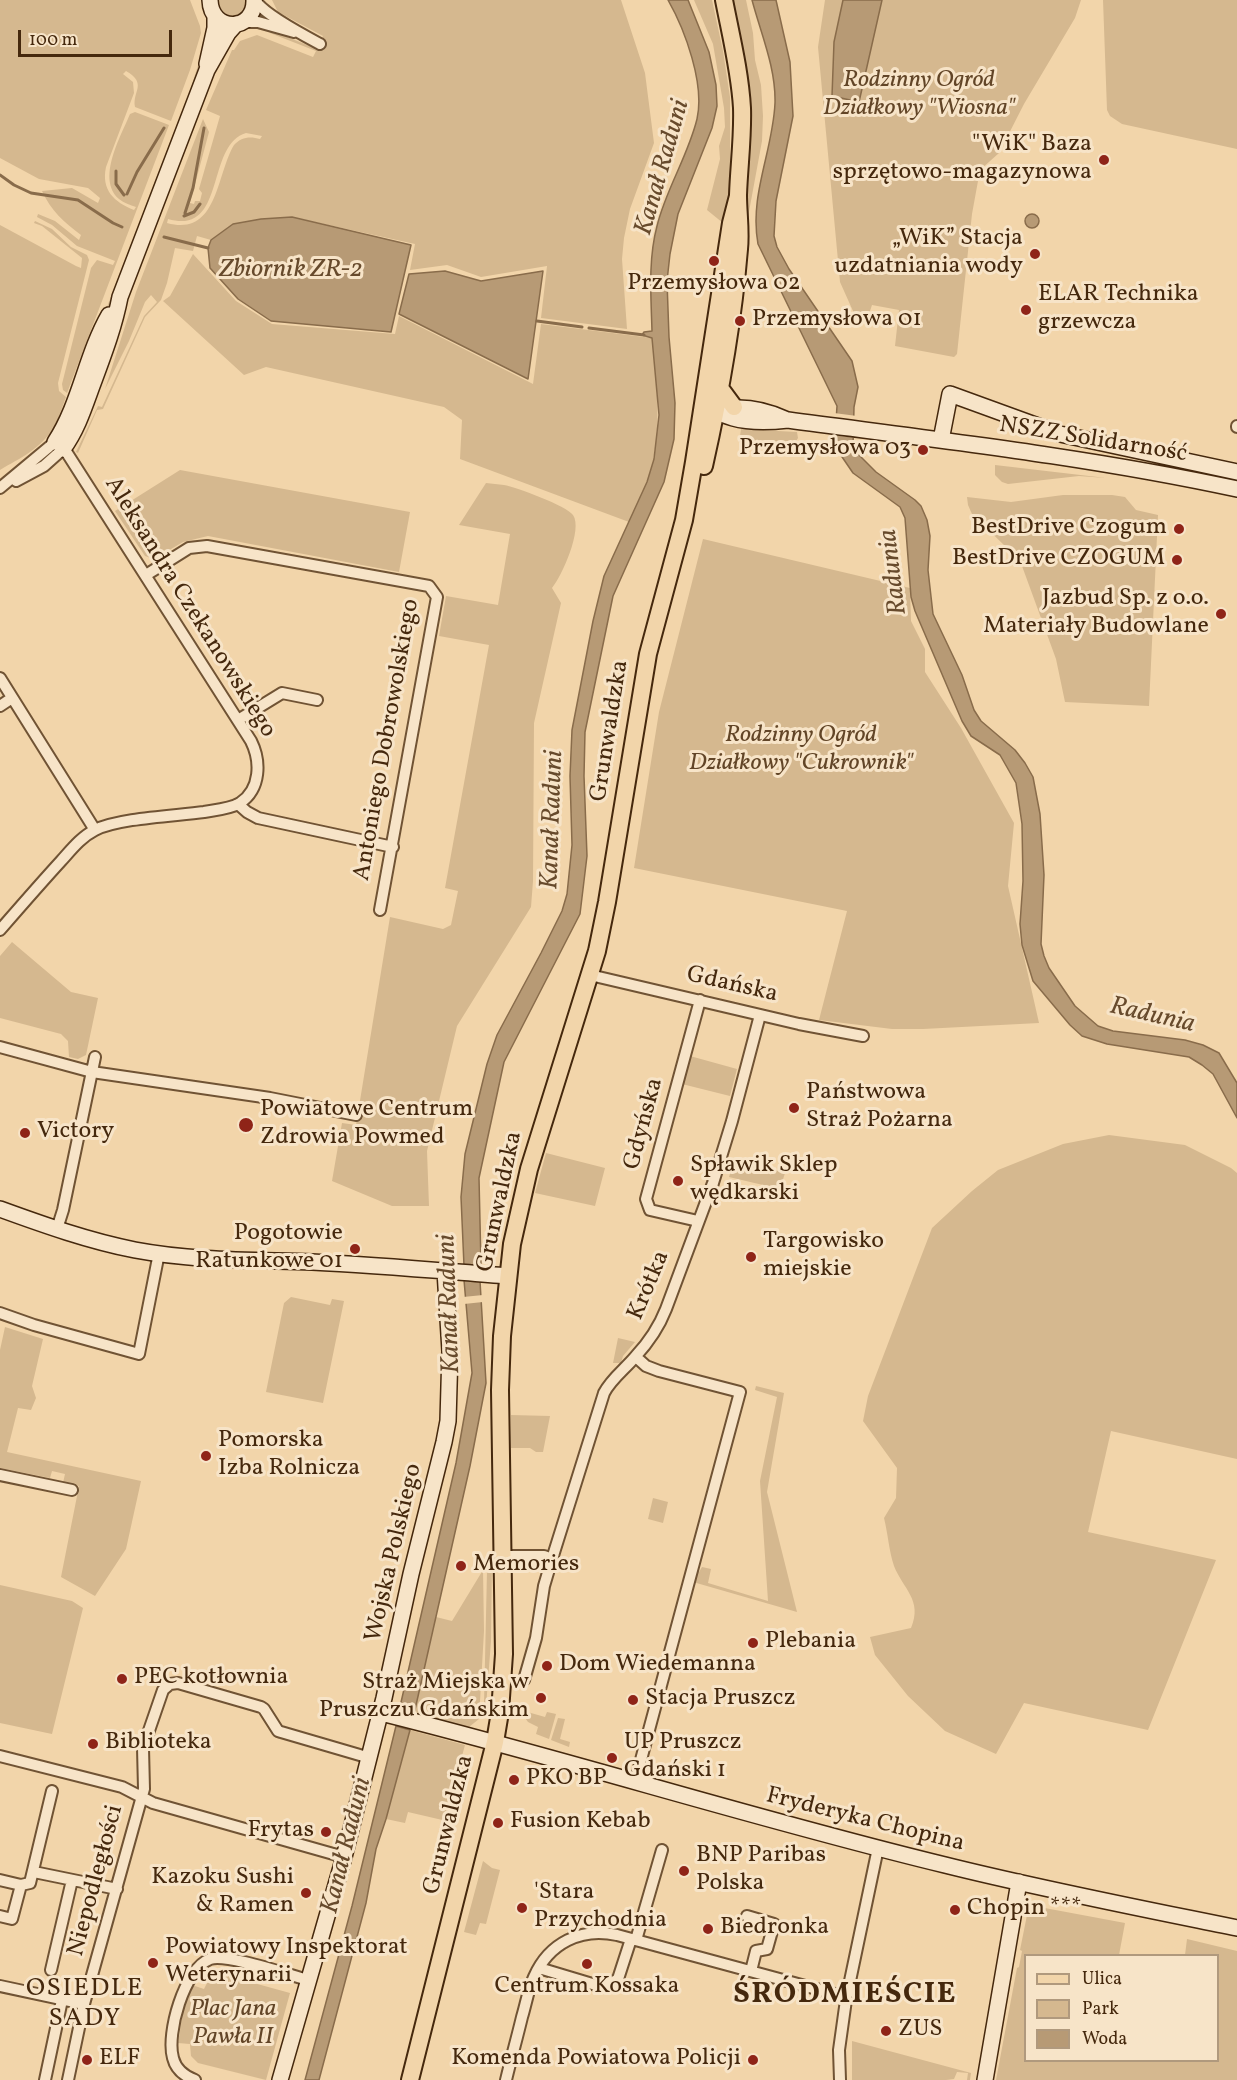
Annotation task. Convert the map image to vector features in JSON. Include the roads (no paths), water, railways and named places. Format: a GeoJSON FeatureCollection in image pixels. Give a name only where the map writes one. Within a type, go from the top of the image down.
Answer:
{"type":"FeatureCollection","features":[{"type":"Feature","properties":{"kind":"main road"},"geometry":{"type":"LineString","coordinates":[[59,446],[106,321],[120,297],[207,70],[228,33],[254,10],[255,0]]}},
{"type":"Feature","properties":{"kind":"main road","name":"Grunwaldzka"},"geometry":{"type":"LineString","coordinates":[[410,2080],[495,1743],[500,1712],[504,1654],[500,1390],[508,1276],[519,1207],[528,1168],[590,975],[607,902],[648,654],[684,520],[704,468],[729,235],[738,196],[743,132],[735,54],[724,0]]}},
{"type":"Feature","properties":{"kind":"main road"},"geometry":{"type":"LineString","coordinates":[[211,6],[224,23],[240,23]]}},
{"type":"Feature","properties":{"kind":"main road"},"geometry":{"type":"LineString","coordinates":[[207,70],[215,28],[211,6]]}},
{"type":"Feature","properties":{"kind":"main road","name":"Grunwaldzka"},"geometry":{"type":"LineString","coordinates":[[709,410],[720,386],[739,249],[738,196]]}},
{"type":"Feature","properties":{"kind":"main road"},"geometry":{"type":"LineString","coordinates":[[720,386],[734,407]]}},
{"type":"Feature","properties":{"kind":"main road"},"geometry":{"type":"LineString","coordinates":[[941,440],[950,394],[1060,435],[1237,472]]}},
{"type":"Feature","properties":{"kind":"main road"},"geometry":{"type":"LineString","coordinates":[[709,410],[734,407],[768,411],[788,420]]}},
{"type":"Feature","properties":{"kind":"main road"},"geometry":{"type":"LineString","coordinates":[[709,410],[733,418],[767,422],[788,420]]}},
{"type":"Feature","properties":{"kind":"main road","name":"NSZZ Solidarność"},"geometry":{"type":"LineString","coordinates":[[788,420],[1119,465],[1237,489]]}},
{"type":"Feature","properties":{"kind":"main road"},"geometry":{"type":"LineString","coordinates":[[0,1209],[57,1229],[120,1246],[159,1253],[240,1261],[311,1262],[508,1276]]}},
{"type":"Feature","properties":{"kind":"main road","name":"Wojska Polskiego"},"geometry":{"type":"LineString","coordinates":[[279,2080],[344,1857],[369,1758],[388,1715],[448,1421],[453,1272]]}},
{"type":"Feature","properties":{"kind":"main road","name":"Fryderyka Chopina"},"geometry":{"type":"LineString","coordinates":[[388,1715],[945,1865],[1237,1928]]}},
{"type":"Feature","properties":{"kind":"main road"},"geometry":{"type":"LineString","coordinates":[[985,2080],[1019,1882]]}},
{"type":"Feature","properties":{"kind":"street"},"geometry":{"type":"LineString","coordinates":[[255,0],[262,9],[298,33],[320,44]]}},
{"type":"Feature","properties":{"kind":"street"},"geometry":{"type":"LineString","coordinates":[[240,23],[258,22],[276,29],[298,33]]}},
{"type":"Feature","properties":{"kind":"street"},"geometry":{"type":"LineString","coordinates":[[0,489],[59,446]]}},
{"type":"Feature","properties":{"kind":"street","name":"Aleksandra Czekanowskiego"},"geometry":{"type":"LineString","coordinates":[[59,446],[72,459],[255,749],[259,766],[256,780],[249,794],[238,804]]}},
{"type":"Feature","properties":{"kind":"street","name":"Antoniego Dobrowolskiego"},"geometry":{"type":"LineString","coordinates":[[146,575],[189,548],[207,546],[429,586],[437,597],[380,910]]}},
{"type":"Feature","properties":{"kind":"street"},"geometry":{"type":"LineString","coordinates":[[0,678],[95,830]]}},
{"type":"Feature","properties":{"kind":"street"},"geometry":{"type":"LineString","coordinates":[[238,720],[282,693],[317,700]]}},
{"type":"Feature","properties":{"kind":"street"},"geometry":{"type":"LineString","coordinates":[[0,705],[12,698]]}},
{"type":"Feature","properties":{"kind":"street"},"geometry":{"type":"LineString","coordinates":[[0,930],[76,844],[95,830],[127,822],[210,811],[238,804],[247,813],[258,818],[393,847]]}},
{"type":"Feature","properties":{"kind":"street","name":"Gdańska"},"geometry":{"type":"LineString","coordinates":[[590,975],[760,1015],[863,1036]]}},
{"type":"Feature","properties":{"kind":"street","name":"Gdyńska"},"geometry":{"type":"LineString","coordinates":[[698,1221],[650,1210],[646,1199],[700,1000]]}},
{"type":"Feature","properties":{"kind":"street","name":"Krótka"},"geometry":{"type":"LineString","coordinates":[[524,1680],[536,1638],[544,1586],[604,1393],[609,1384],[636,1357],[659,1326],[712,1183],[732,1121],[760,1015]]}},
{"type":"Feature","properties":{"kind":"street"},"geometry":{"type":"LineString","coordinates":[[0,1047],[92,1072],[270,1098],[356,1115]]}},
{"type":"Feature","properties":{"kind":"street"},"geometry":{"type":"LineString","coordinates":[[57,1229],[95,1057]]}},
{"type":"Feature","properties":{"kind":"street"},"geometry":{"type":"LineString","coordinates":[[0,1312],[34,1325],[139,1354],[159,1253]]}},
{"type":"Feature","properties":{"kind":"street"},"geometry":{"type":"LineString","coordinates":[[635,1782],[740,1392],[659,1371],[646,1366],[636,1357]]}},
{"type":"Feature","properties":{"kind":"street"},"geometry":{"type":"LineString","coordinates":[[0,1475],[72,1490]]}},
{"type":"Feature","properties":{"kind":"street"},"geometry":{"type":"LineString","coordinates":[[503,1556],[544,1556],[552,1559]]}},
{"type":"Feature","properties":{"kind":"street","name":"Niepodległości"},"geometry":{"type":"LineString","coordinates":[[68,2080],[84,2004],[142,1798],[145,1782],[143,1748],[163,1690],[170,1684],[178,1683],[261,1707],[281,1732],[369,1758]]}},
{"type":"Feature","properties":{"kind":"street"},"geometry":{"type":"LineString","coordinates":[[0,1756],[122,1787],[153,1803],[344,1857]]}},
{"type":"Feature","properties":{"kind":"street"},"geometry":{"type":"LineString","coordinates":[[0,1881],[21,1885],[30,1883],[52,1791]]}},
{"type":"Feature","properties":{"kind":"street"},"geometry":{"type":"LineString","coordinates":[[840,2080],[839,2050],[846,1996],[878,1848]]}},
{"type":"Feature","properties":{"kind":"street"},"geometry":{"type":"LineString","coordinates":[[539,1968],[599,1986],[606,1986],[618,1979],[662,1850]]}},
{"type":"Feature","properties":{"kind":"street"},"geometry":{"type":"LineString","coordinates":[[33,1872],[117,1889]]}},
{"type":"Feature","properties":{"kind":"street"},"geometry":{"type":"LineString","coordinates":[[51,1970],[72,1880]]}},
{"type":"Feature","properties":{"kind":"street"},"geometry":{"type":"LineString","coordinates":[[0,1916],[12,1919],[21,1885]]}},
{"type":"Feature","properties":{"kind":"street"},"geometry":{"type":"LineString","coordinates":[[747,1916],[774,1924],[767,1949],[756,1951],[751,1971]]}},
{"type":"Feature","properties":{"kind":"street"},"geometry":{"type":"LineString","coordinates":[[506,2080],[533,1980],[539,1968],[558,1946],[584,1933],[604,1932],[846,1996]]}},
{"type":"Feature","properties":{"kind":"street"},"geometry":{"type":"LineString","coordinates":[[195,2080],[184,2075],[176,2065],[172,2054],[172,2035],[186,1985],[203,1963],[210,1959],[226,1958],[308,1980]]}},
{"type":"Feature","properties":{"kind":"street"},"geometry":{"type":"LineString","coordinates":[[0,1986],[84,2004]]}},
{"type":"Feature","properties":{"kind":"street"},"geometry":{"type":"LineString","coordinates":[[45,2080],[62,2000]]}},
{"type":"Feature","properties":{"kind":"water"},"geometry":{"type":"Polygon","coordinates":[[[668,0],[688,0],[709,52],[716,85],[717,106],[712,128],[678,214],[670,254],[667,281],[675,403],[674,439],[664,482],[613,596],[585,732],[587,856],[580,914],[504,1062],[479,1178],[481,1266],[464,1266],[461,1197],[465,1154],[487,1064],[497,1035],[562,911],[567,894],[572,845],[570,776],[572,730],[593,621],[604,576],[647,482],[654,459],[659,415],[652,338],[642,335],[644,332],[652,331],[652,252],[661,212],[693,133],[699,105],[692,58],[681,26],[668,0]]]}},
{"type":"Feature","properties":{"kind":"water"},"geometry":{"type":"Polygon","coordinates":[[[752,0],[776,0],[790,62],[793,116],[776,201],[774,236],[777,247],[789,269],[852,361],[858,387],[854,407],[853,446],[876,472],[921,506],[927,520],[930,536],[928,570],[933,614],[962,675],[974,710],[981,721],[1015,750],[1033,777],[1040,814],[1044,875],[1041,944],[1049,968],[1075,1006],[1098,1026],[1113,1031],[1185,1040],[1219,1053],[1237,1083],[1237,1118],[1213,1074],[1202,1065],[1189,1057],[1107,1044],[1082,1036],[1033,981],[1022,945],[1020,924],[1023,881],[1022,824],[1016,783],[1000,755],[971,736],[962,721],[911,597],[905,518],[900,507],[853,473],[838,451],[835,437],[837,406],[758,244],[757,208],[773,121],[775,90],[771,64],[752,0]]]}},
{"type":"Feature","properties":{"kind":"water"},"geometry":{"type":"Polygon","coordinates":[[[843,0],[882,0],[859,102],[832,96],[834,42],[843,0]]]}},
{"type":"Feature","properties":{"kind":"water"},"geometry":{"type":"Polygon","coordinates":[[[1029,214],[1035,214],[1039,221],[1035,228],[1029,228],[1025,224],[1025,218],[1029,214]]]}},
{"type":"Feature","properties":{"kind":"water","name":"Zbiornik ZR-2"},"geometry":{"type":"Polygon","coordinates":[[[292,217],[411,245],[391,332],[271,321],[238,299],[210,268],[208,248],[211,240],[233,224],[292,217]]]}},
{"type":"Feature","properties":{"kind":"water","name":"Zbiornik ZR-2"},"geometry":{"type":"Polygon","coordinates":[[[445,271],[481,281],[543,271],[528,379],[399,314],[409,274],[445,271]]]}},
{"type":"Feature","properties":{"kind":"water"},"geometry":{"type":"Polygon","coordinates":[[[464,1280],[480,1281],[486,1383],[470,1466],[414,1714],[399,1711],[456,1463],[472,1373],[464,1280]]]}},
{"type":"Feature","properties":{"kind":"water"},"geometry":{"type":"Polygon","coordinates":[[[396,1726],[410,1730],[376,1849],[366,1903],[319,2080],[305,2080],[352,1906],[396,1726]]]}},
{"type":"Feature","properties":{"kind":"waterway"},"geometry":{"type":"LineString","coordinates":[[127,194],[137,172],[164,128]]}},
{"type":"Feature","properties":{"kind":"waterway"},"geometry":{"type":"LineString","coordinates":[[185,213],[193,188],[204,128]]}},
{"type":"Feature","properties":{"kind":"waterway"},"geometry":{"type":"LineString","coordinates":[[116,171],[116,184],[124,195]]}},
{"type":"Feature","properties":{"kind":"waterway"},"geometry":{"type":"LineString","coordinates":[[0,175],[31,193],[78,200],[122,227]]}},
{"type":"Feature","properties":{"kind":"waterway"},"geometry":{"type":"LineString","coordinates":[[184,216],[194,212],[200,204]]}},
{"type":"Feature","properties":{"kind":"waterway"},"geometry":{"type":"LineString","coordinates":[[164,237],[208,248]]}},
{"type":"Feature","properties":{"kind":"waterway"},"geometry":{"type":"LineString","coordinates":[[537,321],[582,327]]}},
{"type":"Feature","properties":{"kind":"waterway"},"geometry":{"type":"LineString","coordinates":[[589,328],[644,335]]}},
{"type":"Feature","properties":{"kind":"place","name":"\"WiK\" Baza sprzętowo-magazynowa"},"geometry":{"type":"Point","coordinates":[1104,160]}},
{"type":"Feature","properties":{"kind":"place","name":"„WiK” Stacja uzdatniania wody"},"geometry":{"type":"Point","coordinates":[1035,254]}},
{"type":"Feature","properties":{"kind":"place","name":"Przemysłowa 02"},"geometry":{"type":"Point","coordinates":[714,261]}},
{"type":"Feature","properties":{"kind":"place","name":"ELAR Technika grzewcza"},"geometry":{"type":"Point","coordinates":[1026,310]}},
{"type":"Feature","properties":{"kind":"place","name":"Przemysłowa 01"},"geometry":{"type":"Point","coordinates":[740,321]}},
{"type":"Feature","properties":{"kind":"place","name":"Przemysłowa 03"},"geometry":{"type":"Point","coordinates":[923,450]}},
{"type":"Feature","properties":{"kind":"place","name":"BestDrive Czogum"},"geometry":{"type":"Point","coordinates":[1179,529]}},
{"type":"Feature","properties":{"kind":"place","name":"BestDrive CZOGUM"},"geometry":{"type":"Point","coordinates":[1177,560]}},
{"type":"Feature","properties":{"kind":"place","name":"Jazbud Sp. z o.o. Materiały Budowlane"},"geometry":{"type":"Point","coordinates":[1221,614]}},
{"type":"Feature","properties":{"kind":"place","name":"Państwowa Straż Pożarna"},"geometry":{"type":"Point","coordinates":[794,1108]}},
{"type":"Feature","properties":{"kind":"place","name":"Powiatowe Centrum Zdrowia Powmed"},"geometry":{"type":"Point","coordinates":[246,1125]}},
{"type":"Feature","properties":{"kind":"place","name":"Victory"},"geometry":{"type":"Point","coordinates":[25,1133]}},
{"type":"Feature","properties":{"kind":"place","name":"Spławik Sklep wędkarski"},"geometry":{"type":"Point","coordinates":[678,1181]}},
{"type":"Feature","properties":{"kind":"place","name":"Pogotowie Ratunkowe 01"},"geometry":{"type":"Point","coordinates":[355,1249]}},
{"type":"Feature","properties":{"kind":"place","name":"Targowisko miejskie"},"geometry":{"type":"Point","coordinates":[751,1257]}},
{"type":"Feature","properties":{"kind":"place","name":"Pomorska Izba Rolnicza"},"geometry":{"type":"Point","coordinates":[206,1456]}},
{"type":"Feature","properties":{"kind":"place","name":"Memories"},"geometry":{"type":"Point","coordinates":[461,1566]}},
{"type":"Feature","properties":{"kind":"place","name":"Plebania"},"geometry":{"type":"Point","coordinates":[753,1643]}},
{"type":"Feature","properties":{"kind":"place","name":"Dom Wiedemanna"},"geometry":{"type":"Point","coordinates":[547,1666]}},
{"type":"Feature","properties":{"kind":"place","name":"PEC kotłownia"},"geometry":{"type":"Point","coordinates":[122,1679]}},
{"type":"Feature","properties":{"kind":"place","name":"Straż Miejska w Pruszczu Gdańskim"},"geometry":{"type":"Point","coordinates":[541,1698]}},
{"type":"Feature","properties":{"kind":"place","name":"Stacja Pruszcz"},"geometry":{"type":"Point","coordinates":[633,1700]}},
{"type":"Feature","properties":{"kind":"place","name":"Biblioteka"},"geometry":{"type":"Point","coordinates":[93,1744]}},
{"type":"Feature","properties":{"kind":"place","name":"UP Pruszcz Gdański 1"},"geometry":{"type":"Point","coordinates":[612,1758]}},
{"type":"Feature","properties":{"kind":"place","name":"PKO BP"},"geometry":{"type":"Point","coordinates":[514,1780]}},
{"type":"Feature","properties":{"kind":"place","name":"Fusion Kebab"},"geometry":{"type":"Point","coordinates":[498,1823]}},
{"type":"Feature","properties":{"kind":"place","name":"Frytas"},"geometry":{"type":"Point","coordinates":[326,1832]}},
{"type":"Feature","properties":{"kind":"place","name":"BNP Paribas Polska"},"geometry":{"type":"Point","coordinates":[684,1871]}},
{"type":"Feature","properties":{"kind":"place","name":"Kazoku Sushi & Ramen"},"geometry":{"type":"Point","coordinates":[306,1893]}},
{"type":"Feature","properties":{"kind":"place","name":"'Stara Przychodnia"},"geometry":{"type":"Point","coordinates":[522,1908]}},
{"type":"Feature","properties":{"kind":"place","name":"Chopin ***"},"geometry":{"type":"Point","coordinates":[955,1910]}},
{"type":"Feature","properties":{"kind":"place","name":"Biedronka"},"geometry":{"type":"Point","coordinates":[708,1929]}},
{"type":"Feature","properties":{"kind":"place","name":"Powiatowy Inspektorat Weterynarii"},"geometry":{"type":"Point","coordinates":[153,1963]}},
{"type":"Feature","properties":{"kind":"place","name":"Centrum Kossaka"},"geometry":{"type":"Point","coordinates":[587,1964]}},
{"type":"Feature","properties":{"kind":"place","name":"ZUS"},"geometry":{"type":"Point","coordinates":[886,2031]}},
{"type":"Feature","properties":{"kind":"place","name":"ELF"},"geometry":{"type":"Point","coordinates":[87,2060]}},
{"type":"Feature","properties":{"kind":"place","name":"Komenda Powiatowa Policji"},"geometry":{"type":"Point","coordinates":[753,2060]}},
{"type":"Feature","properties":{"kind":"district","name":"ŚRÓDMIEŚCIE"},"geometry":{"type":"Point","coordinates":[845,1996]}},
{"type":"Feature","properties":{"kind":"district","name":"OSIEDLE SADY"},"geometry":{"type":"Point","coordinates":[85,2005]}},
{"type":"Feature","properties":{"kind":"park label","name":"Rodzinny Ogród Działkowy \"Wiosna\""},"geometry":{"type":"Point","coordinates":[919,96]}},
{"type":"Feature","properties":{"kind":"park label","name":"Rodzinny Ogród Działkowy \"Cukrownik\""},"geometry":{"type":"Point","coordinates":[801,751]}},
{"type":"Feature","properties":{"kind":"park label","name":"Plac Jana Pawła II"},"geometry":{"type":"Point","coordinates":[233,2025]}},
{"type":"Feature","properties":{"kind":"water label","name":"Kanał Raduni"},"geometry":{"type":"Point","coordinates":[664,168]}},
{"type":"Feature","properties":{"kind":"water label","name":"Radunia"},"geometry":{"type":"Point","coordinates":[895,572]}},
{"type":"Feature","properties":{"kind":"water label","name":"Kanał Raduni"},"geometry":{"type":"Point","coordinates":[554,820]}},
{"type":"Feature","properties":{"kind":"water label","name":"Radunia"},"geometry":{"type":"Point","coordinates":[1152,1017]}},
{"type":"Feature","properties":{"kind":"water label","name":"Kanał Raduni"},"geometry":{"type":"Point","coordinates":[451,1304]}},
{"type":"Feature","properties":{"kind":"water label","name":"Kanał Raduni"},"geometry":{"type":"Point","coordinates":[348,1846]}}]}
